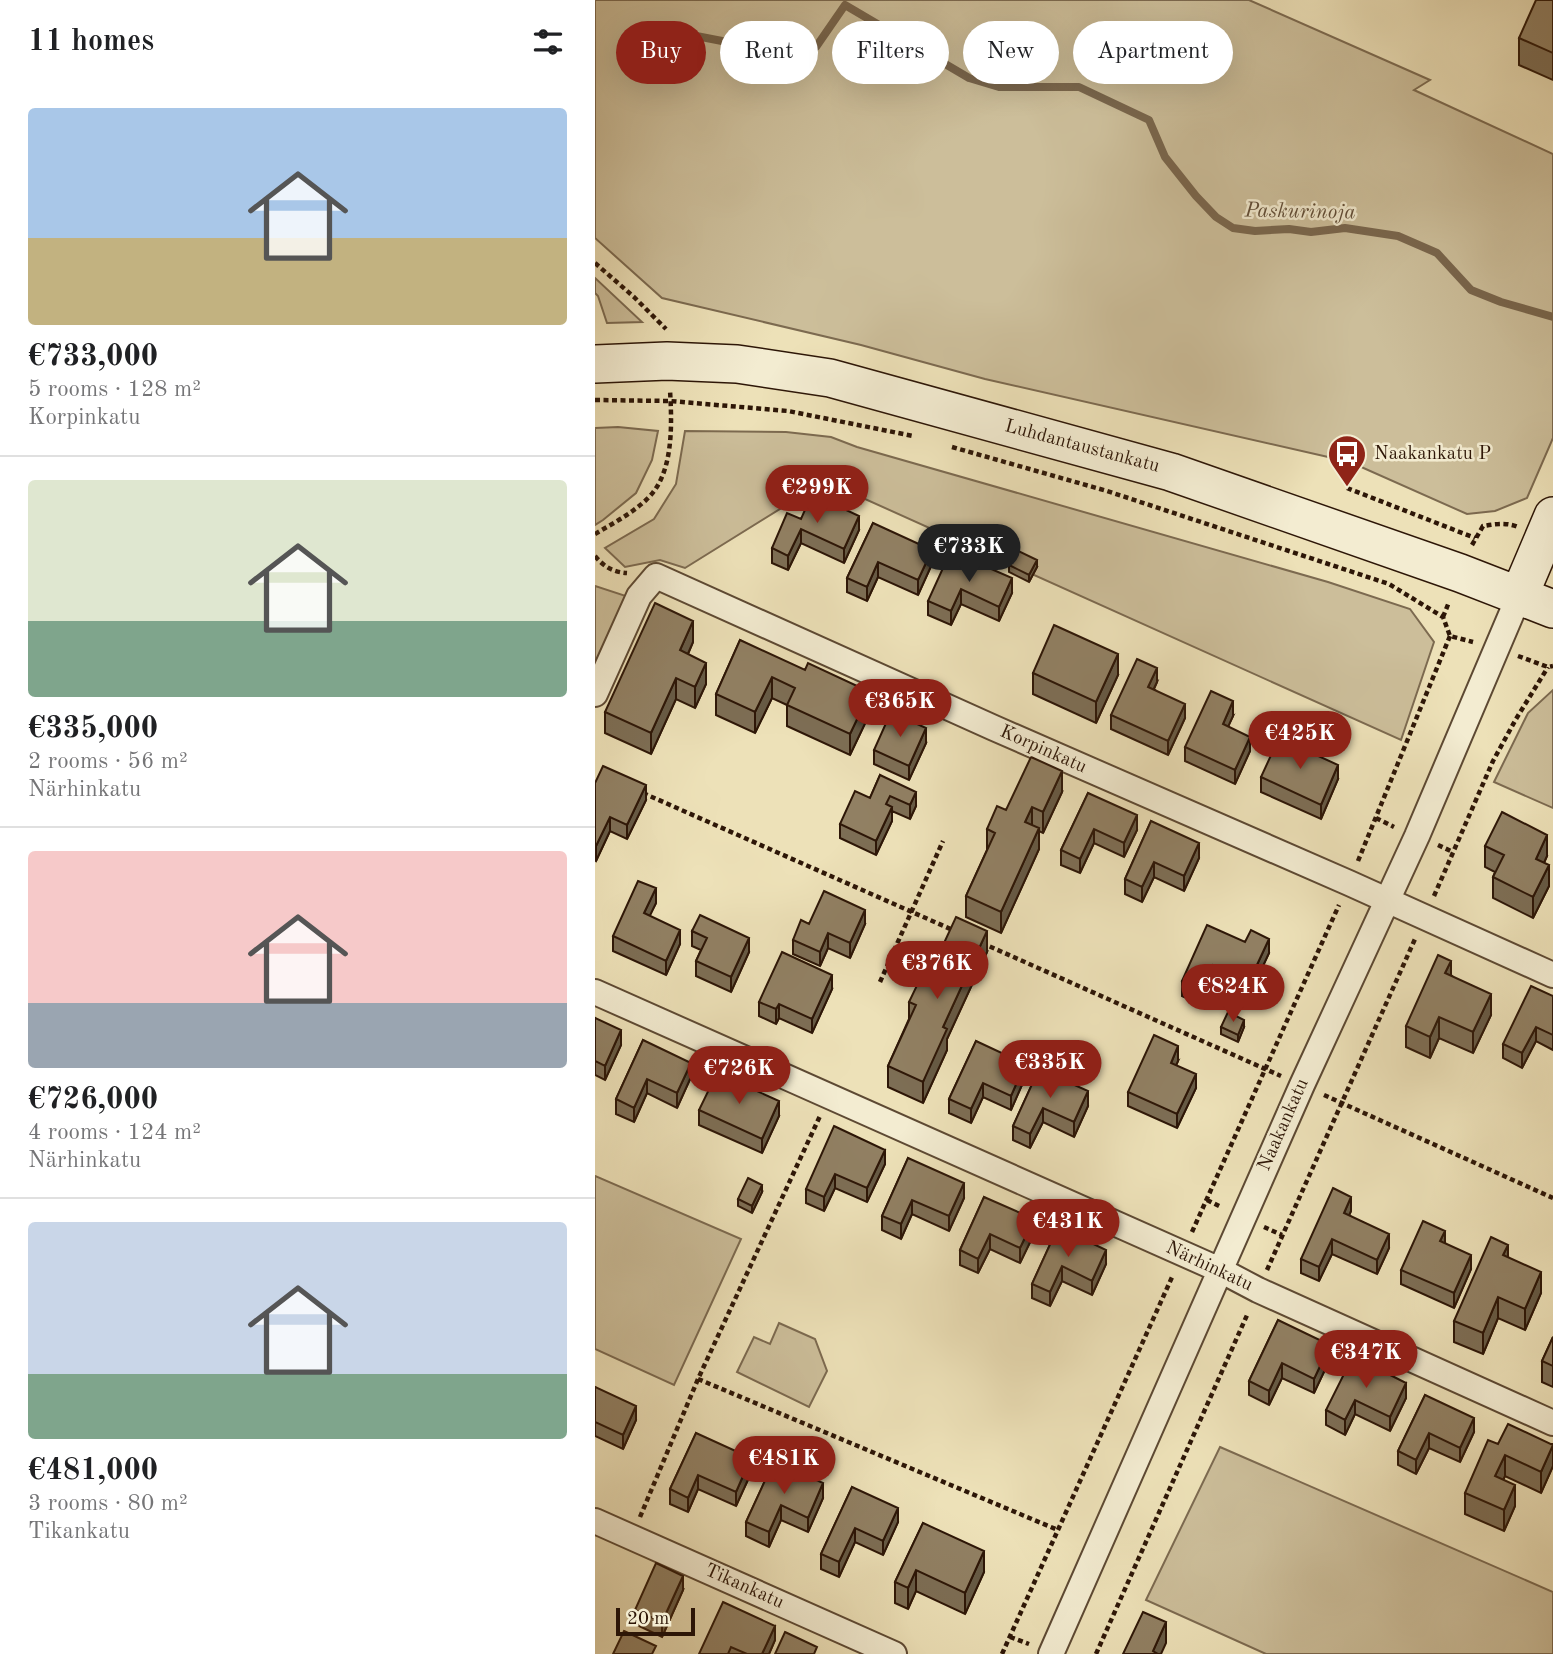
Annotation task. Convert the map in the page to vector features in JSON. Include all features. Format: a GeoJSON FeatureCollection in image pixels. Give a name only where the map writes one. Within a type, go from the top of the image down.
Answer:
{"type":"FeatureCollection","features":[{"type":"Feature","properties":{"kind":"street","name":"Luhdantaustankatu"},"geometry":{"type":"LineString","coordinates":[[595,364],[667,361],[737,364],[830,378],[1171,472],[1460,573],[1553,609]]}},
{"type":"Feature","properties":{"kind":"street"},"geometry":{"type":"LineString","coordinates":[[1519,596],[1553,516]]}},
{"type":"Feature","properties":{"kind":"street"},"geometry":{"type":"LineString","coordinates":[[595,694],[639,596],[656,576]]}},
{"type":"Feature","properties":{"kind":"street","name":"Korpinkatu"},"geometry":{"type":"LineString","coordinates":[[656,576],[1553,975]]}},
{"type":"Feature","properties":{"kind":"street","name":"Naakankatu"},"geometry":{"type":"LineString","coordinates":[[1051,1654],[1302,1085],[1417,836],[1519,596]]}},
{"type":"Feature","properties":{"kind":"street","name":"Närhinkatu"},"geometry":{"type":"LineString","coordinates":[[595,992],[1220,1270],[1258,1290],[1553,1423]]}},
{"type":"Feature","properties":{"kind":"street","name":"Tikankatu"},"geometry":{"type":"LineString","coordinates":[[595,1521],[894,1654]]}},
{"type":"Feature","properties":{"kind":"path"},"geometry":{"type":"LineString","coordinates":[[595,263],[666,329],[670,401],[670,450],[663,478],[647,499],[595,534]]}},
{"type":"Feature","properties":{"kind":"path"},"geometry":{"type":"LineString","coordinates":[[595,400],[670,401],[788,411],[915,436]]}},
{"type":"Feature","properties":{"kind":"path"},"geometry":{"type":"LineString","coordinates":[[941,444],[1107,491],[1389,584],[1443,617],[1450,636],[1349,883],[1003,1654]]}},
{"type":"Feature","properties":{"kind":"path"},"geometry":{"type":"LineString","coordinates":[[1347,488],[1475,538]]}},
{"type":"Feature","properties":{"kind":"path"},"geometry":{"type":"LineString","coordinates":[[595,556],[601,564],[615,572],[656,576]]}},
{"type":"Feature","properties":{"kind":"path"},"geometry":{"type":"LineString","coordinates":[[1095,1654],[1493,761],[1550,666],[1450,636]]}},
{"type":"Feature","properties":{"kind":"path"},"geometry":{"type":"LineString","coordinates":[[633,788],[961,933]]}},
{"type":"Feature","properties":{"kind":"path"},"geometry":{"type":"LineString","coordinates":[[880,982],[943,841]]}},
{"type":"Feature","properties":{"kind":"path"},"geometry":{"type":"LineString","coordinates":[[974,939],[1302,1085]]}},
{"type":"Feature","properties":{"kind":"path"},"geometry":{"type":"LineString","coordinates":[[632,1537],[698,1379],[829,1097]]}},
{"type":"Feature","properties":{"kind":"path"},"geometry":{"type":"LineString","coordinates":[[1342,1102],[1553,1198]]}},
{"type":"Feature","properties":{"kind":"path"},"geometry":{"type":"LineString","coordinates":[[698,1379],[1058,1530]]}},
{"type":"Feature","properties":{"kind":"shaded area"},"geometry":{"type":"Polygon","coordinates":[[[595,0],[1249,0],[1430,80],[1414,90],[1553,154],[1553,438],[1527,498],[1495,511],[1467,514],[1350,462],[985,379],[861,345],[662,298],[595,238],[595,0]]]}},
{"type":"Feature","properties":{"kind":"shaded area"},"geometry":{"type":"Polygon","coordinates":[[[595,278],[642,322],[607,323],[595,293],[595,278]]]}},
{"type":"Feature","properties":{"kind":"shaded area"},"geometry":{"type":"Polygon","coordinates":[[[595,428],[658,431],[652,460],[636,493],[595,525],[595,428]]]}},
{"type":"Feature","properties":{"kind":"shaded area"},"geometry":{"type":"Polygon","coordinates":[[[685,431],[786,432],[831,437],[857,447],[1328,582],[1410,609],[1434,642],[1401,740],[825,481],[685,568],[660,560],[625,567],[605,548],[654,519],[676,484],[685,431]]]}},
{"type":"Feature","properties":{"kind":"shaded area"},"geometry":{"type":"Polygon","coordinates":[[[595,586],[632,598],[595,678],[595,586]]]}},
{"type":"Feature","properties":{"kind":"shaded area"},"geometry":{"type":"Polygon","coordinates":[[[1553,690],[1553,808],[1494,782],[1528,713],[1553,690]]]}},
{"type":"Feature","properties":{"kind":"shaded area"},"geometry":{"type":"Polygon","coordinates":[[[595,1176],[741,1239],[674,1385],[595,1349],[595,1176]]]}},
{"type":"Feature","properties":{"kind":"shaded area"},"geometry":{"type":"Polygon","coordinates":[[[779,1323],[815,1339],[827,1371],[809,1407],[737,1372],[754,1337],[770,1344],[779,1323]]]}},
{"type":"Feature","properties":{"kind":"shaded area"},"geometry":{"type":"Polygon","coordinates":[[[1220,1447],[1553,1592],[1553,1654],[1266,1654],[1146,1600],[1220,1447]]]}},
{"type":"Feature","properties":{"kind":"building"},"geometry":{"type":"Polygon","coordinates":[[[1536,0],[1553,0],[1553,53],[1519,38],[1536,0]]]}},
{"type":"Feature","properties":{"kind":"building"},"geometry":{"type":"Polygon","coordinates":[[[812,494],[859,516],[844,549],[801,529],[788,556],[772,548],[787,513],[801,519],[812,494]]]}},
{"type":"Feature","properties":{"kind":"building"},"geometry":{"type":"Polygon","coordinates":[[[873,523],[932,550],[918,580],[878,562],[867,587],[847,578],[873,523]]]}},
{"type":"Feature","properties":{"kind":"building"},"geometry":{"type":"Polygon","coordinates":[[[1016,550],[1037,560],[1029,575],[1009,565],[1016,550]]]}},
{"type":"Feature","properties":{"kind":"building"},"geometry":{"type":"Polygon","coordinates":[[[948,557],[970,567],[973,561],[1012,578],[999,607],[961,589],[951,611],[928,601],[948,557]]]}},
{"type":"Feature","properties":{"kind":"building"},"geometry":{"type":"Polygon","coordinates":[[[655,603],[693,621],[680,650],[706,663],[695,687],[676,678],[651,733],[605,712],[655,603]]]}},
{"type":"Feature","properties":{"kind":"building"},"geometry":{"type":"Polygon","coordinates":[[[1054,625],[1118,654],[1096,702],[1033,673],[1054,625]]]}},
{"type":"Feature","properties":{"kind":"building"},"geometry":{"type":"Polygon","coordinates":[[[740,640],[805,670],[808,663],[870,692],[850,734],[787,705],[795,688],[772,677],[755,712],[716,694],[740,640]]]}},
{"type":"Feature","properties":{"kind":"building"},"geometry":{"type":"Polygon","coordinates":[[[1137,659],[1157,668],[1148,687],[1185,704],[1168,741],[1111,715],[1137,659]]]}},
{"type":"Feature","properties":{"kind":"building"},"geometry":{"type":"Polygon","coordinates":[[[1211,691],[1233,701],[1223,724],[1250,737],[1235,770],[1185,747],[1211,691]]]}},
{"type":"Feature","properties":{"kind":"building"},"geometry":{"type":"Polygon","coordinates":[[[891,712],[926,728],[909,766],[874,750],[891,712]]]}},
{"type":"Feature","properties":{"kind":"building"},"geometry":{"type":"Polygon","coordinates":[[[1279,738],[1338,765],[1321,805],[1261,777],[1279,738]]]}},
{"type":"Feature","properties":{"kind":"building"},"geometry":{"type":"Polygon","coordinates":[[[1031,757],[1062,771],[1043,812],[1032,807],[1025,822],[1039,828],[1001,912],[966,896],[995,833],[987,829],[997,806],[1006,810],[1031,757]]]}},
{"type":"Feature","properties":{"kind":"building"},"geometry":{"type":"Polygon","coordinates":[[[603,766],[646,785],[627,825],[610,817],[595,846],[595,783],[603,766]]]}},
{"type":"Feature","properties":{"kind":"building"},"geometry":{"type":"Polygon","coordinates":[[[880,775],[916,792],[910,805],[890,796],[886,804],[892,807],[876,841],[840,824],[855,791],[870,798],[880,775]]]}},
{"type":"Feature","properties":{"kind":"building"},"geometry":{"type":"Polygon","coordinates":[[[1088,793],[1137,815],[1124,843],[1094,829],[1080,859],[1061,850],[1088,793]]]}},
{"type":"Feature","properties":{"kind":"building"},"geometry":{"type":"Polygon","coordinates":[[[1502,812],[1547,835],[1536,859],[1549,865],[1533,897],[1493,877],[1504,855],[1485,846],[1502,812]]]}},
{"type":"Feature","properties":{"kind":"building"},"geometry":{"type":"Polygon","coordinates":[[[1151,821],[1199,843],[1184,876],[1154,862],[1142,887],[1125,879],[1151,821]]]}},
{"type":"Feature","properties":{"kind":"building"},"geometry":{"type":"Polygon","coordinates":[[[638,881],[656,888],[644,913],[680,930],[666,961],[613,936],[638,881]]]}},
{"type":"Feature","properties":{"kind":"building"},"geometry":{"type":"Polygon","coordinates":[[[824,891],[865,910],[850,943],[828,933],[820,952],[793,940],[801,920],[809,924],[824,891]]]}},
{"type":"Feature","properties":{"kind":"building"},"geometry":{"type":"Polygon","coordinates":[[[700,915],[749,938],[731,977],[696,961],[707,938],[692,931],[700,915]]]}},
{"type":"Feature","properties":{"kind":"building"},"geometry":{"type":"Polygon","coordinates":[[[956,917],[987,931],[943,1027],[947,1029],[923,1082],[888,1066],[916,1005],[909,1002],[921,977],[927,980],[956,917]]]}},
{"type":"Feature","properties":{"kind":"building"},"geometry":{"type":"Polygon","coordinates":[[[1207,925],[1245,942],[1251,930],[1269,939],[1249,982],[1213,965],[1202,990],[1182,981],[1207,925]]]}},
{"type":"Feature","properties":{"kind":"building"},"geometry":{"type":"Polygon","coordinates":[[[782,952],[832,975],[812,1019],[779,1004],[776,1009],[759,1002],[782,952]]]}},
{"type":"Feature","properties":{"kind":"building"},"geometry":{"type":"Polygon","coordinates":[[[1438,955],[1451,961],[1445,973],[1491,994],[1473,1032],[1439,1017],[1430,1037],[1406,1026],[1438,955]]]}},
{"type":"Feature","properties":{"kind":"building"},"geometry":{"type":"Polygon","coordinates":[[[1531,986],[1553,996],[1553,1035],[1536,1027],[1522,1053],[1503,1044],[1531,986]]]}},
{"type":"Feature","properties":{"kind":"building"},"geometry":{"type":"Polygon","coordinates":[[[1228,1012],[1244,1020],[1238,1035],[1221,1027],[1228,1012]]]}},
{"type":"Feature","properties":{"kind":"building"},"geometry":{"type":"Polygon","coordinates":[[[595,1018],[621,1030],[605,1066],[595,1061],[595,1018]]]}},
{"type":"Feature","properties":{"kind":"building"},"geometry":{"type":"Polygon","coordinates":[[[1154,1035],[1178,1046],[1171,1063],[1196,1074],[1177,1114],[1128,1092],[1154,1035]]]}},
{"type":"Feature","properties":{"kind":"building"},"geometry":{"type":"Polygon","coordinates":[[[643,1040],[691,1063],[677,1093],[647,1079],[634,1108],[616,1099],[643,1040]]]}},
{"type":"Feature","properties":{"kind":"building"},"geometry":{"type":"Polygon","coordinates":[[[976,1041],[1025,1064],[1011,1096],[983,1083],[971,1109],[949,1099],[976,1041]]]}},
{"type":"Feature","properties":{"kind":"building"},"geometry":{"type":"Polygon","coordinates":[[[1039,1069],[1088,1091],[1074,1122],[1043,1108],[1030,1134],[1013,1126],[1039,1069]]]}},
{"type":"Feature","properties":{"kind":"building"},"geometry":{"type":"Polygon","coordinates":[[[717,1073],[779,1101],[762,1139],[699,1110],[717,1073]]]}},
{"type":"Feature","properties":{"kind":"building"},"geometry":{"type":"Polygon","coordinates":[[[834,1126],[885,1150],[867,1188],[835,1174],[824,1197],[806,1189],[834,1126]]]}},
{"type":"Feature","properties":{"kind":"building"},"geometry":{"type":"Polygon","coordinates":[[[908,1158],[964,1183],[949,1216],[912,1200],[901,1224],[882,1216],[908,1158]]]}},
{"type":"Feature","properties":{"kind":"building"},"geometry":{"type":"Polygon","coordinates":[[[748,1178],[762,1185],[752,1206],[738,1199],[748,1178]]]}},
{"type":"Feature","properties":{"kind":"building"},"geometry":{"type":"Polygon","coordinates":[[[1333,1188],[1351,1197],[1344,1213],[1389,1234],[1377,1260],[1332,1239],[1319,1267],[1301,1259],[1333,1188]]]}},
{"type":"Feature","properties":{"kind":"building"},"geometry":{"type":"Polygon","coordinates":[[[984,1197],[1034,1219],[1020,1248],[990,1234],[978,1259],[960,1250],[984,1197]]]}},
{"type":"Feature","properties":{"kind":"building"},"geometry":{"type":"Polygon","coordinates":[[[1423,1221],[1445,1231],[1440,1241],[1471,1255],[1454,1293],[1401,1270],[1423,1221]]]}},
{"type":"Feature","properties":{"kind":"building"},"geometry":{"type":"Polygon","coordinates":[[[1058,1227],[1106,1250],[1092,1281],[1062,1266],[1050,1292],[1032,1284],[1058,1227]]]}},
{"type":"Feature","properties":{"kind":"building"},"geometry":{"type":"Polygon","coordinates":[[[1491,1237],[1508,1245],[1503,1255],[1541,1272],[1525,1309],[1498,1297],[1483,1333],[1454,1321],[1491,1237]]]}},
{"type":"Feature","properties":{"kind":"building"},"geometry":{"type":"Polygon","coordinates":[[[1278,1320],[1330,1345],[1314,1379],[1282,1363],[1269,1391],[1249,1381],[1278,1320]]]}},
{"type":"Feature","properties":{"kind":"building"},"geometry":{"type":"Polygon","coordinates":[[[1553,1337],[1553,1366],[1542,1361],[1553,1337]]]}},
{"type":"Feature","properties":{"kind":"building"},"geometry":{"type":"Polygon","coordinates":[[[1353,1356],[1406,1383],[1390,1417],[1355,1400],[1345,1420],[1326,1410],[1353,1356]]]}},
{"type":"Feature","properties":{"kind":"building"},"geometry":{"type":"Polygon","coordinates":[[[595,1387],[636,1406],[623,1435],[595,1422],[595,1387]]]}},
{"type":"Feature","properties":{"kind":"building"},"geometry":{"type":"Polygon","coordinates":[[[1425,1395],[1474,1418],[1460,1448],[1429,1433],[1416,1460],[1398,1451],[1425,1395]]]}},
{"type":"Feature","properties":{"kind":"building"},"geometry":{"type":"Polygon","coordinates":[[[1508,1424],[1553,1445],[1541,1472],[1505,1455],[1495,1476],[1515,1485],[1504,1510],[1465,1493],[1488,1440],[1498,1444],[1508,1424]]]}},
{"type":"Feature","properties":{"kind":"building"},"geometry":{"type":"Polygon","coordinates":[[[696,1433],[751,1458],[736,1492],[698,1475],[688,1498],[670,1489],[696,1433]]]}},
{"type":"Feature","properties":{"kind":"building"},"geometry":{"type":"Polygon","coordinates":[[[774,1461],[823,1483],[808,1518],[781,1505],[769,1532],[746,1522],[774,1461]]]}},
{"type":"Feature","properties":{"kind":"building"},"geometry":{"type":"Polygon","coordinates":[[[852,1487],[898,1508],[883,1541],[855,1528],[839,1562],[821,1554],[852,1487]]]}},
{"type":"Feature","properties":{"kind":"building"},"geometry":{"type":"Polygon","coordinates":[[[923,1523],[984,1551],[965,1593],[916,1570],[908,1588],[895,1582],[923,1523]]]}},
{"type":"Feature","properties":{"kind":"building"},"geometry":{"type":"Polygon","coordinates":[[[656,1563],[683,1576],[662,1622],[635,1610],[656,1563]]]}},
{"type":"Feature","properties":{"kind":"building"},"geometry":{"type":"Polygon","coordinates":[[[723,1602],[775,1626],[762,1654],[747,1654],[731,1647],[728,1654],[699,1654],[723,1602]]]}},
{"type":"Feature","properties":{"kind":"building"},"geometry":{"type":"Polygon","coordinates":[[[1143,1612],[1166,1622],[1153,1651],[1158,1654],[1123,1654],[1143,1612]]]}},
{"type":"Feature","properties":{"kind":"building"},"geometry":{"type":"Polygon","coordinates":[[[624,1631],[656,1646],[652,1654],[613,1654],[624,1631]]]}},
{"type":"Feature","properties":{"kind":"building"},"geometry":{"type":"Polygon","coordinates":[[[785,1632],[817,1647],[814,1654],[775,1654],[785,1632]]]}},
{"type":"Feature","properties":{"kind":"waterway","name":"Paskurinoja"},"geometry":{"type":"LineString","coordinates":[[706,38],[816,47],[845,5],[969,78],[999,87],[1079,87],[1149,120],[1165,157],[1216,217],[1233,228],[1311,232],[1345,228],[1398,236],[1437,253],[1471,290],[1553,317]]}},
{"type":"Feature","properties":{"kind":"place","name":"Naakankatu P"},"geometry":{"type":"Point","coordinates":[1347,488]}}]}
